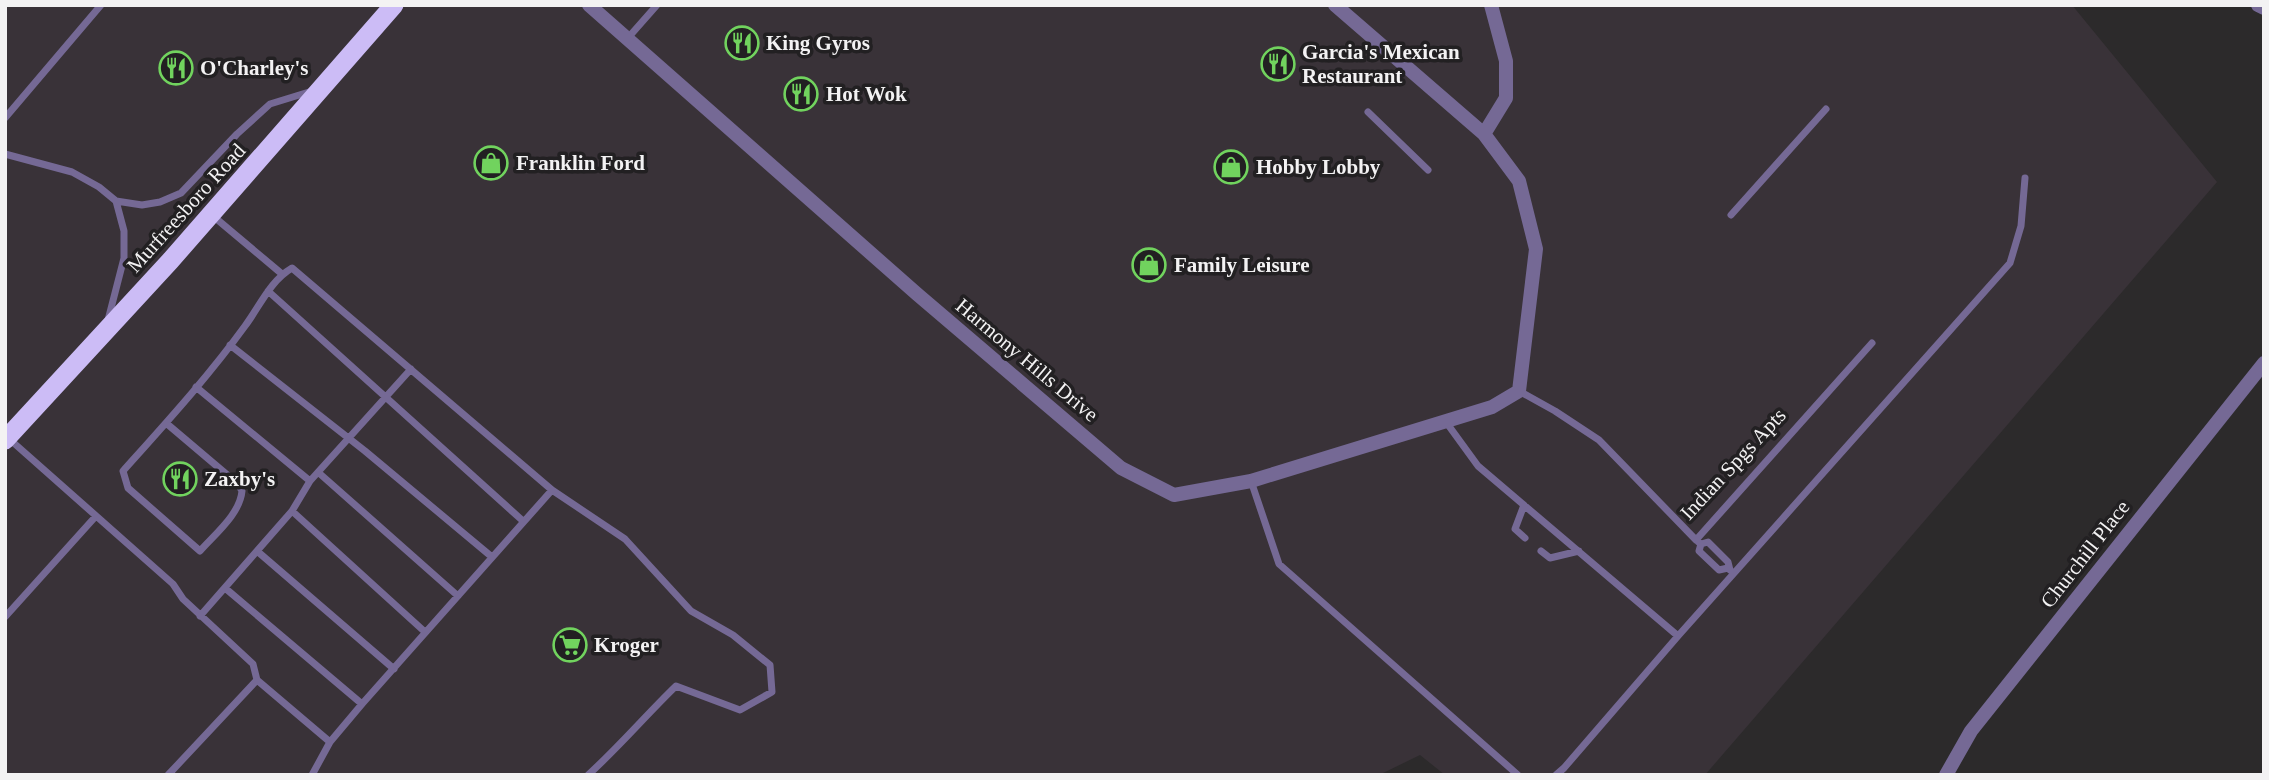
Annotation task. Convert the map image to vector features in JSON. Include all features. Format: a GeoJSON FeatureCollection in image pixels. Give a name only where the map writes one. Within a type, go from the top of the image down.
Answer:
{"type":"FeatureCollection","features":[{"type":"Feature","properties":{"kind":"highway","name":"Murfreesboro Road"},"geometry":{"type":"LineString","coordinates":[[6,438],[211,214],[394,5]]}},
{"type":"Feature","properties":{"kind":"street","name":"Harmony Hills Drive"},"geometry":{"type":"LineString","coordinates":[[589,5],[917,294],[1121,468],[1174,495],[1251,481],[1492,407],[1520,391]]}},
{"type":"Feature","properties":{"kind":"street"},"geometry":{"type":"LineString","coordinates":[[1335,5],[1484,134],[1520,181],[1536,249],[1520,391]]}},
{"type":"Feature","properties":{"kind":"street"},"geometry":{"type":"LineString","coordinates":[[1484,134],[1506,98],[1506,61],[1491,5]]}},
{"type":"Feature","properties":{"kind":"street"},"geometry":{"type":"LineString","coordinates":[[2258,5],[2264,8]]}},
{"type":"Feature","properties":{"kind":"street","name":"Churchill Place"},"geometry":{"type":"LineString","coordinates":[[1946,775],[1971,731],[2264,363]]}},
{"type":"Feature","properties":{"kind":"lane"},"geometry":{"type":"LineString","coordinates":[[5,118],[101,5]]}},
{"type":"Feature","properties":{"kind":"lane"},"geometry":{"type":"LineString","coordinates":[[626,39],[657,5]]}},
{"type":"Feature","properties":{"kind":"lane"},"geometry":{"type":"LineString","coordinates":[[5,154],[72,172],[99,187],[116,201],[142,205],[160,202],[181,193],[237,134],[270,104],[321,89]]}},
{"type":"Feature","properties":{"kind":"lane"},"geometry":{"type":"LineString","coordinates":[[1731,215],[1826,109]]}},
{"type":"Feature","properties":{"kind":"lane"},"geometry":{"type":"LineString","coordinates":[[1368,112],[1428,170]]}},
{"type":"Feature","properties":{"kind":"lane"},"geometry":{"type":"LineString","coordinates":[[1556,775],[1731,571],[2010,263],[2021,226],[2025,178]]}},
{"type":"Feature","properties":{"kind":"lane"},"geometry":{"type":"LineString","coordinates":[[106,330],[124,258],[124,231],[116,201]]}},
{"type":"Feature","properties":{"kind":"lane"},"geometry":{"type":"LineString","coordinates":[[211,214],[282,274]]}},
{"type":"Feature","properties":{"kind":"lane"},"geometry":{"type":"LineString","coordinates":[[166,423],[242,491],[242,500],[237,509],[200,551],[128,488],[123,471],[230,345],[282,274],[292,268],[552,490],[625,539],[691,611],[733,635],[770,665],[772,692],[740,710],[676,686],[588,775]]}},
{"type":"Feature","properties":{"kind":"lane"},"geometry":{"type":"LineString","coordinates":[[268,292],[523,521]]}},
{"type":"Feature","properties":{"kind":"lane","name":"Indian Spgs Apts"},"geometry":{"type":"LineString","coordinates":[[1520,391],[1599,439],[1699,542],[1872,343]]}},
{"type":"Feature","properties":{"kind":"lane"},"geometry":{"type":"LineString","coordinates":[[230,345],[365,450],[492,557]]}},
{"type":"Feature","properties":{"kind":"lane"},"geometry":{"type":"LineString","coordinates":[[200,616],[292,511],[310,481],[411,369]]}},
{"type":"Feature","properties":{"kind":"lane"},"geometry":{"type":"LineString","coordinates":[[196,387],[310,481]]}},
{"type":"Feature","properties":{"kind":"lane"},"geometry":{"type":"LineString","coordinates":[[1446,421],[1478,466],[1678,636]]}},
{"type":"Feature","properties":{"kind":"lane"},"geometry":{"type":"LineString","coordinates":[[6,438],[173,584],[183,599],[253,664],[257,680],[330,742]]}},
{"type":"Feature","properties":{"kind":"lane"},"geometry":{"type":"LineString","coordinates":[[319,473],[458,596]]}},
{"type":"Feature","properties":{"kind":"lane"},"geometry":{"type":"LineString","coordinates":[[1251,481],[1279,564],[1518,775]]}},
{"type":"Feature","properties":{"kind":"lane"},"geometry":{"type":"LineString","coordinates":[[313,775],[330,742],[552,490]]}},
{"type":"Feature","properties":{"kind":"lane"},"geometry":{"type":"LineString","coordinates":[[1524,505],[1515,529],[1525,538]]}},
{"type":"Feature","properties":{"kind":"lane"},"geometry":{"type":"LineString","coordinates":[[292,511],[425,632]]}},
{"type":"Feature","properties":{"kind":"lane"},"geometry":{"type":"LineString","coordinates":[[5,617],[96,516]]}},
{"type":"Feature","properties":{"kind":"lane"},"geometry":{"type":"LineString","coordinates":[[1699,542],[1707,542],[1728,562],[1731,571],[1719,570],[1699,551],[1699,542]]}},
{"type":"Feature","properties":{"kind":"lane"},"geometry":{"type":"LineString","coordinates":[[257,551],[394,669]]}},
{"type":"Feature","properties":{"kind":"lane"},"geometry":{"type":"LineString","coordinates":[[1541,551],[1550,558],[1579,551]]}},
{"type":"Feature","properties":{"kind":"lane"},"geometry":{"type":"LineString","coordinates":[[225,588],[362,704]]}},
{"type":"Feature","properties":{"kind":"lane"},"geometry":{"type":"LineString","coordinates":[[168,775],[257,680]]}},
{"type":"Feature","properties":{"kind":"shaded area"},"geometry":{"type":"Polygon","coordinates":[[[5,5],[2072,5],[2217,182],[1705,775],[1445,775],[1420,755],[1379,775],[5,775],[5,5]]]}},
{"type":"Feature","properties":{"kind":"place","name":"King Gyros"},"geometry":{"type":"Point","coordinates":[742,43]}},
{"type":"Feature","properties":{"kind":"place","name":"Garcia's Mexican Restaurant"},"geometry":{"type":"Point","coordinates":[1278,64]}},
{"type":"Feature","properties":{"kind":"place","name":"O'Charley's"},"geometry":{"type":"Point","coordinates":[176,68]}},
{"type":"Feature","properties":{"kind":"place","name":"Hot Wok"},"geometry":{"type":"Point","coordinates":[801,94]}},
{"type":"Feature","properties":{"kind":"place","name":"Franklin Ford"},"geometry":{"type":"Point","coordinates":[491,163]}},
{"type":"Feature","properties":{"kind":"place","name":"Hobby Lobby"},"geometry":{"type":"Point","coordinates":[1231,167]}},
{"type":"Feature","properties":{"kind":"place","name":"Family Leisure"},"geometry":{"type":"Point","coordinates":[1149,265]}},
{"type":"Feature","properties":{"kind":"place","name":"Zaxby's"},"geometry":{"type":"Point","coordinates":[180,479]}},
{"type":"Feature","properties":{"kind":"place","name":"Kroger"},"geometry":{"type":"Point","coordinates":[570,645]}}]}
